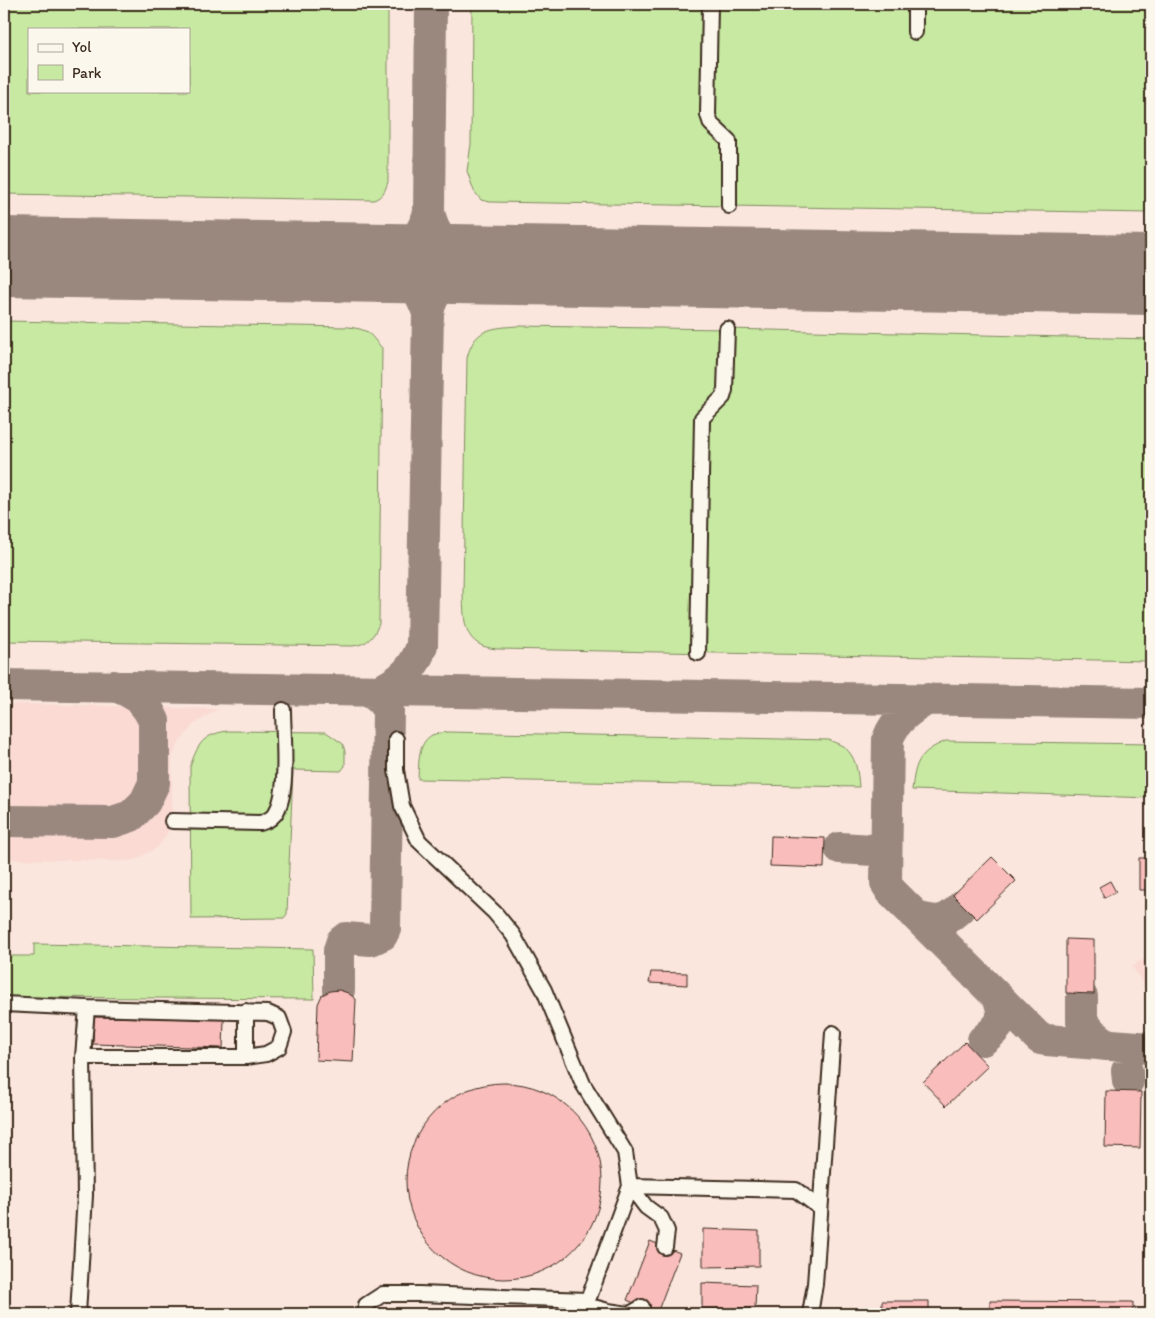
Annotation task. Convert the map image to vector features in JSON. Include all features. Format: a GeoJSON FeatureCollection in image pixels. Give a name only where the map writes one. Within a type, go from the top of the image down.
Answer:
{"type":"FeatureCollection","features":[{"type":"Feature","properties":{"kind":"lane"},"geometry":{"type":"LineString","coordinates":[[710,4],[708,115],[711,124],[729,141],[729,206]]}},
{"type":"Feature","properties":{"kind":"lane"},"geometry":{"type":"LineString","coordinates":[[915,4],[915,32]]}},
{"type":"Feature","properties":{"kind":"lane"},"geometry":{"type":"LineString","coordinates":[[698,653],[702,418],[723,397],[725,390],[727,329]]}},
{"type":"Feature","properties":{"kind":"lane"},"geometry":{"type":"LineString","coordinates":[[172,821],[260,823],[270,819],[275,814],[280,804],[283,785],[283,710]]}},
{"type":"Feature","properties":{"kind":"lane"},"geometry":{"type":"LineString","coordinates":[[396,739],[396,770],[402,806],[419,841],[495,913],[513,935],[544,990],[583,1084],[625,1152],[630,1186],[585,1306]]}},
{"type":"Feature","properties":{"kind":"lane"},"geometry":{"type":"LineString","coordinates":[[4,1004],[268,1012],[279,1018],[284,1032],[279,1047],[266,1054],[246,1057],[84,1057]]}},
{"type":"Feature","properties":{"kind":"lane"},"geometry":{"type":"LineString","coordinates":[[78,1314],[85,1195],[84,1057],[87,1008]]}},
{"type":"Feature","properties":{"kind":"lane"},"geometry":{"type":"LineString","coordinates":[[246,1011],[246,1057]]}},
{"type":"Feature","properties":{"kind":"lane"},"geometry":{"type":"LineString","coordinates":[[809,1314],[815,1284],[833,1033]]}},
{"type":"Feature","properties":{"kind":"lane"},"geometry":{"type":"LineString","coordinates":[[630,1186],[796,1190],[820,1208]]}},
{"type":"Feature","properties":{"kind":"lane"},"geometry":{"type":"LineString","coordinates":[[630,1186],[646,1207],[661,1218],[667,1231],[665,1247]]}},
{"type":"Feature","properties":{"kind":"lane"},"geometry":{"type":"LineString","coordinates":[[365,1314],[366,1305],[383,1294],[419,1294],[585,1306],[629,1314],[642,1307]]}},
{"type":"Feature","properties":{"kind":"path"},"geometry":{"type":"LineString","coordinates":[[702,1309],[702,1314]]}},
{"type":"Feature","properties":{"kind":"path"},"geometry":{"type":"LineString","coordinates":[[730,1309],[730,1314]]}},
{"type":"Feature","properties":{"kind":"shaded area"},"geometry":{"type":"Polygon","coordinates":[[[4,704],[218,709],[193,725],[179,743],[172,757],[172,821],[167,834],[158,847],[135,860],[125,861],[4,859],[4,704]]]}},
{"type":"Feature","properties":{"kind":"shaded area"},"geometry":{"type":"Polygon","coordinates":[[[1151,955],[1151,997],[1132,966],[1151,955]]]}},
{"type":"Feature","properties":{"kind":"green space"},"geometry":{"type":"Polygon","coordinates":[[[4,4],[388,4],[388,182],[380,197],[374,200],[4,194],[4,4]]]}},
{"type":"Feature","properties":{"kind":"green space"},"geometry":{"type":"Polygon","coordinates":[[[472,4],[1151,4],[1151,213],[490,202],[481,200],[474,191],[467,171],[471,144],[472,4]]]}},
{"type":"Feature","properties":{"kind":"green space"},"geometry":{"type":"Polygon","coordinates":[[[4,321],[349,327],[368,332],[382,348],[379,624],[372,637],[363,644],[353,646],[4,641],[4,321]]]}},
{"type":"Feature","properties":{"kind":"green space"},"geometry":{"type":"Polygon","coordinates":[[[517,326],[1151,339],[1151,661],[498,649],[478,644],[472,638],[465,623],[463,604],[467,358],[474,341],[484,332],[491,329],[517,326]]]}},
{"type":"Feature","properties":{"kind":"green space"},"geometry":{"type":"Polygon","coordinates":[[[227,731],[326,732],[343,744],[345,766],[341,771],[293,770],[287,914],[284,918],[191,919],[190,767],[196,752],[206,738],[227,731]]]}},
{"type":"Feature","properties":{"kind":"green space"},"geometry":{"type":"Polygon","coordinates":[[[447,732],[829,740],[844,747],[851,755],[857,770],[859,787],[418,779],[421,749],[424,743],[432,735],[447,732]]]}},
{"type":"Feature","properties":{"kind":"green space"},"geometry":{"type":"Polygon","coordinates":[[[946,741],[1151,744],[1151,798],[912,790],[915,772],[920,759],[930,749],[946,741]]]}},
{"type":"Feature","properties":{"kind":"green space"},"geometry":{"type":"Polygon","coordinates":[[[34,944],[313,949],[314,999],[4,997],[4,956],[34,956],[34,944]]]}},
{"type":"Feature","properties":{"kind":"building"},"geometry":{"type":"Polygon","coordinates":[[[771,836],[825,838],[824,868],[770,866],[771,836]]]}},
{"type":"Feature","properties":{"kind":"building"},"geometry":{"type":"Polygon","coordinates":[[[992,857],[1016,881],[977,919],[953,895],[992,857]]]}},
{"type":"Feature","properties":{"kind":"building"},"geometry":{"type":"Polygon","coordinates":[[[1139,858],[1151,858],[1151,890],[1139,890],[1139,858]]]}},
{"type":"Feature","properties":{"kind":"building"},"geometry":{"type":"Polygon","coordinates":[[[1110,881],[1116,892],[1104,898],[1099,887],[1110,881]]]}},
{"type":"Feature","properties":{"kind":"building"},"geometry":{"type":"Polygon","coordinates":[[[1066,939],[1094,940],[1094,994],[1066,993],[1066,939]]]}},
{"type":"Feature","properties":{"kind":"building"},"geometry":{"type":"Polygon","coordinates":[[[651,972],[687,973],[687,985],[649,983],[651,972]]]}},
{"type":"Feature","properties":{"kind":"building"},"geometry":{"type":"Polygon","coordinates":[[[339,990],[348,993],[356,999],[353,1062],[316,1060],[318,1004],[322,995],[330,991],[339,990]]]}},
{"type":"Feature","properties":{"kind":"building"},"geometry":{"type":"Polygon","coordinates":[[[94,1017],[224,1019],[223,1048],[93,1044],[94,1017]]]}},
{"type":"Feature","properties":{"kind":"building"},"geometry":{"type":"Polygon","coordinates":[[[965,1042],[988,1066],[946,1106],[923,1082],[965,1042]]]}},
{"type":"Feature","properties":{"kind":"building"},"geometry":{"type":"Polygon","coordinates":[[[494,1083],[514,1083],[533,1087],[550,1094],[559,1099],[580,1119],[595,1143],[602,1171],[602,1191],[595,1219],[586,1236],[566,1257],[550,1268],[533,1275],[514,1279],[494,1279],[466,1272],[449,1263],[422,1236],[410,1210],[406,1191],[406,1171],[413,1143],[422,1126],[449,1099],[475,1087],[494,1083]]]}},
{"type":"Feature","properties":{"kind":"building"},"geometry":{"type":"Polygon","coordinates":[[[1106,1091],[1141,1092],[1140,1148],[1105,1147],[1106,1091]]]}},
{"type":"Feature","properties":{"kind":"building"},"geometry":{"type":"Polygon","coordinates":[[[703,1229],[759,1231],[759,1266],[703,1267],[703,1229]]]}},
{"type":"Feature","properties":{"kind":"building"},"geometry":{"type":"Polygon","coordinates":[[[650,1241],[680,1253],[657,1313],[627,1300],[650,1241]]]}},
{"type":"Feature","properties":{"kind":"building"},"geometry":{"type":"Polygon","coordinates":[[[702,1283],[756,1285],[755,1308],[702,1309],[702,1283]]]}},
{"type":"Feature","properties":{"kind":"building"},"geometry":{"type":"Polygon","coordinates":[[[882,1301],[929,1301],[929,1314],[882,1314],[882,1301]]]}},
{"type":"Feature","properties":{"kind":"building"},"geometry":{"type":"Polygon","coordinates":[[[990,1301],[1133,1302],[1133,1314],[990,1314],[990,1301]]]}},
{"type":"Feature","properties":{"kind":"taxiway"},"geometry":{"type":"LineString","coordinates":[[379,691],[394,683],[406,673],[422,645],[428,313],[437,291],[448,279],[468,264],[443,243],[435,231],[429,213],[431,4]]}},
{"type":"Feature","properties":{"kind":"taxiway"},"geometry":{"type":"LineString","coordinates":[[383,263],[406,249],[412,243],[429,213]]}},
{"type":"Feature","properties":{"kind":"taxiway"},"geometry":{"type":"LineString","coordinates":[[383,263],[412,283],[421,295],[428,313]]}},
{"type":"Feature","properties":{"kind":"taxiway"},"geometry":{"type":"LineString","coordinates":[[4,685],[1151,703]]}},
{"type":"Feature","properties":{"kind":"taxiway"},"geometry":{"type":"LineString","coordinates":[[4,821],[113,822],[131,816],[145,802],[154,783],[154,721],[143,703],[128,691],[114,686]]}},
{"type":"Feature","properties":{"kind":"taxiway"},"geometry":{"type":"LineString","coordinates":[[339,990],[339,950],[342,941],[346,938],[371,940],[382,935],[385,929],[388,710],[381,700],[369,691]]}},
{"type":"Feature","properties":{"kind":"taxiway"},"geometry":{"type":"LineString","coordinates":[[928,699],[899,720],[888,739],[886,883],[891,891],[1040,1039],[1151,1048]]}},
{"type":"Feature","properties":{"kind":"taxiway"},"geometry":{"type":"LineString","coordinates":[[840,848],[873,850]]}},
{"type":"Feature","properties":{"kind":"taxiway"},"geometry":{"type":"LineString","coordinates":[[920,918],[934,921],[944,919],[963,905]]}},
{"type":"Feature","properties":{"kind":"taxiway"},"geometry":{"type":"LineString","coordinates":[[983,1040],[994,1031],[1002,1017],[998,997],[1004,1004]]}},
{"type":"Feature","properties":{"kind":"taxiway"},"geometry":{"type":"LineString","coordinates":[[1082,997],[1082,1021],[1092,1033],[1107,1045],[1098,1044]]}},
{"type":"Feature","properties":{"kind":"taxiway"},"geometry":{"type":"LineString","coordinates":[[1127,1071],[1128,1081]]}},
{"type":"Feature","properties":{"kind":"runway"},"geometry":{"type":"LineString","coordinates":[[4,257],[1151,275]]}}]}
